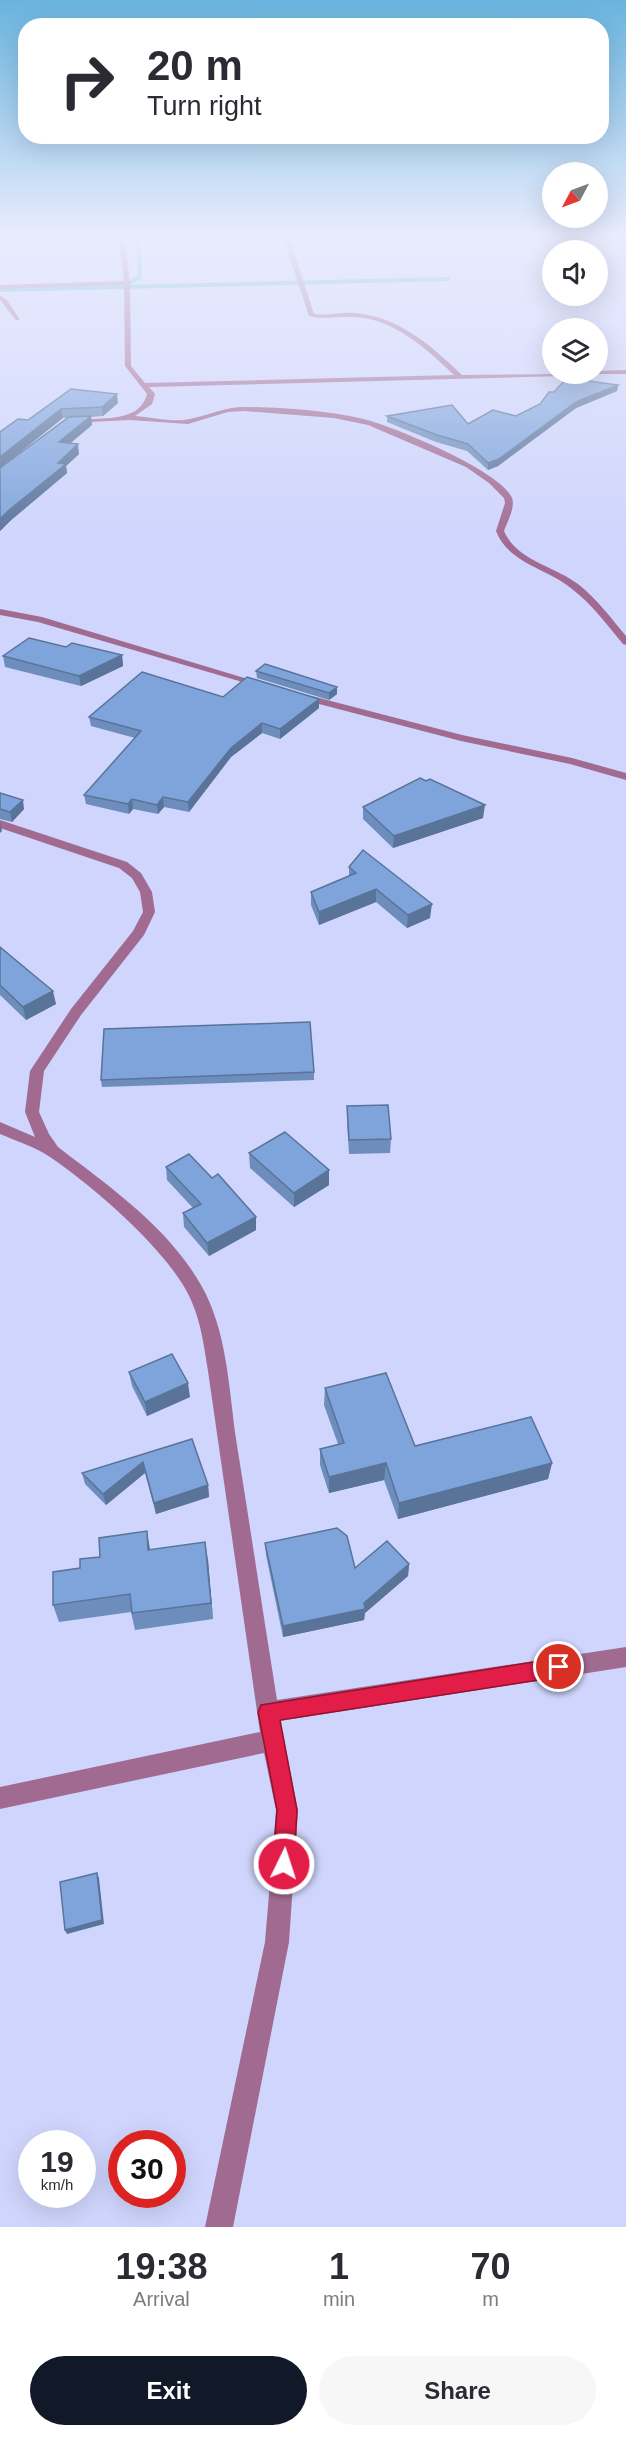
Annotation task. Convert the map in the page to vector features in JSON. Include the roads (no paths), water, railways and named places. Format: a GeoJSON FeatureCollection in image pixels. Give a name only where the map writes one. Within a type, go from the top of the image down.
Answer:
{"type":"FeatureCollection","features":[{"type":"Feature","properties":{"kind":"street"},"geometry":{"type":"LineString","coordinates":[[128,338],[128,366],[133,375],[145,385],[151,394],[149,402],[130,418]]}},
{"type":"Feature","properties":{"kind":"street"},"geometry":{"type":"LineString","coordinates":[[412,338],[459,376]]}},
{"type":"Feature","properties":{"kind":"street"},"geometry":{"type":"LineString","coordinates":[[608,373],[626,372]]}},
{"type":"Feature","properties":{"kind":"street"},"geometry":{"type":"LineString","coordinates":[[145,385],[542,374]]}},
{"type":"Feature","properties":{"kind":"street"},"geometry":{"type":"LineString","coordinates":[[63,424],[80,420],[130,418],[188,422],[231,410],[244,409],[344,417],[370,423],[469,465],[492,481],[508,497],[509,505],[500,531],[508,548],[577,586],[626,642]]}},
{"type":"Feature","properties":{"kind":"street"},"geometry":{"type":"LineString","coordinates":[[0,612],[39,619],[353,712],[572,761],[626,777]]}},
{"type":"Feature","properties":{"kind":"street"},"geometry":{"type":"LineString","coordinates":[[0,824],[123,866],[137,876],[146,892],[149,912],[139,932],[76,1012],[37,1071],[32,1112],[42,1136],[53,1151],[143,1223],[194,1288],[208,1321],[272,1740],[287,1810],[278,1942],[219,2227]]}},
{"type":"Feature","properties":{"kind":"street"},"geometry":{"type":"LineString","coordinates":[[0,1128],[53,1151]]}},
{"type":"Feature","properties":{"kind":"street"},"geometry":{"type":"LineString","coordinates":[[268,1712],[626,1657]]}},
{"type":"Feature","properties":{"kind":"street"},"geometry":{"type":"LineString","coordinates":[[0,1798],[272,1740]]}}]}
